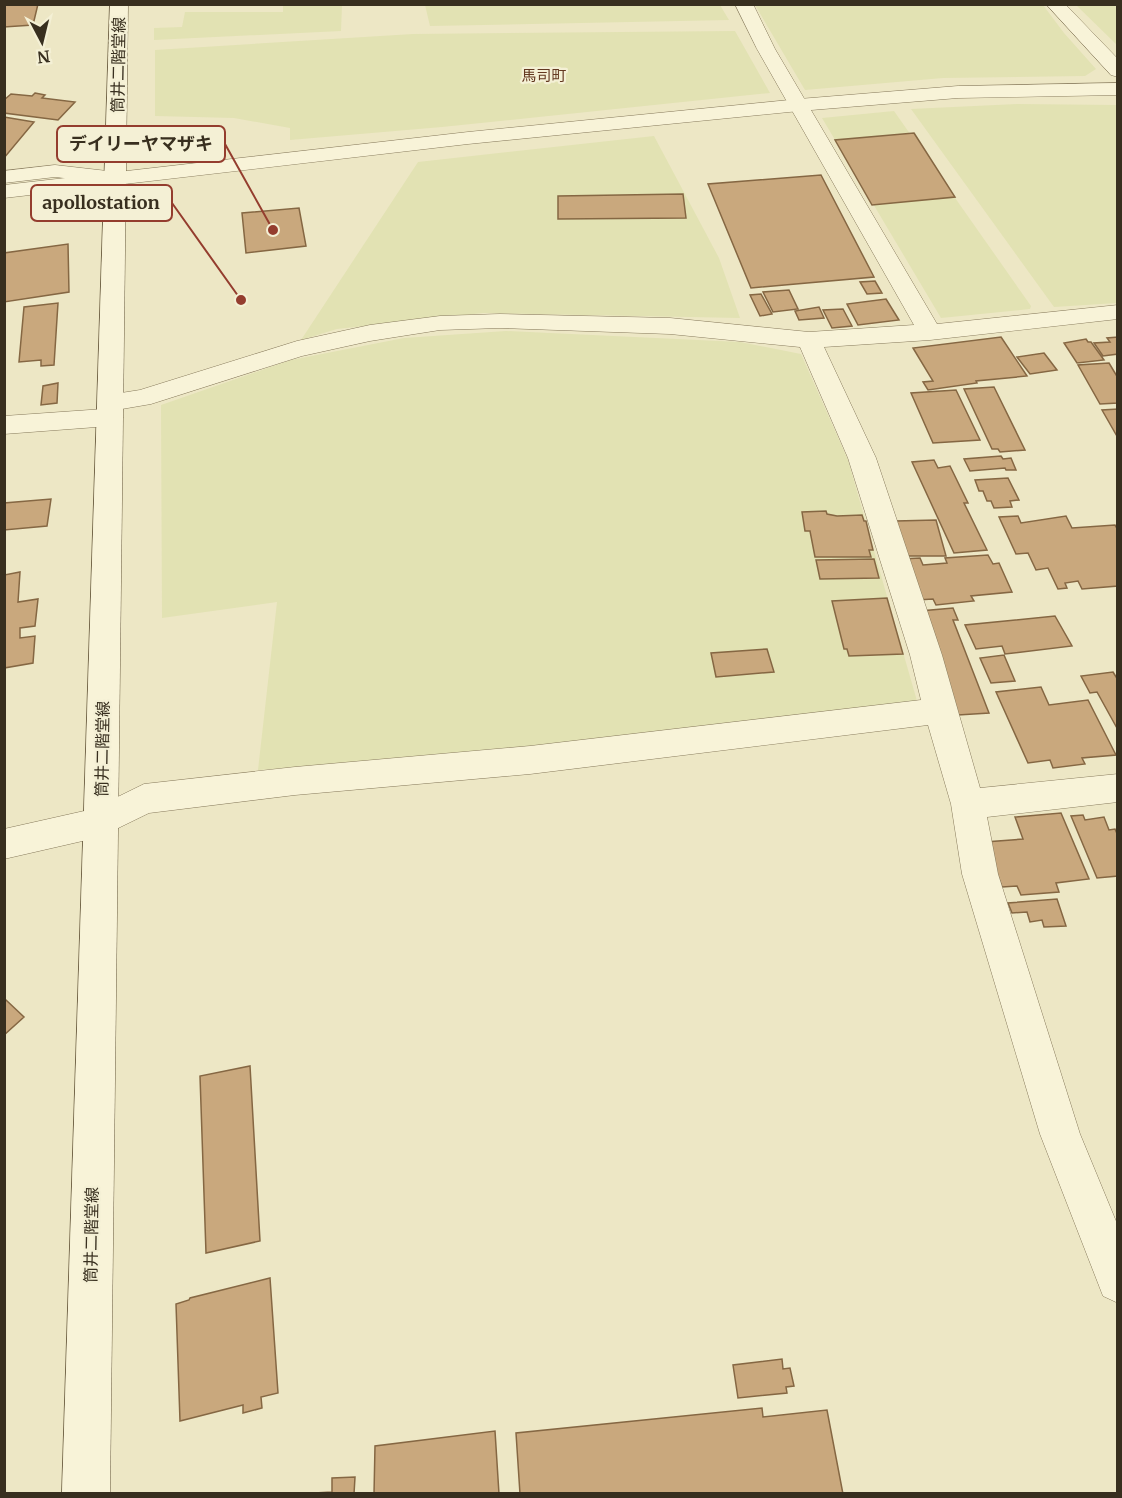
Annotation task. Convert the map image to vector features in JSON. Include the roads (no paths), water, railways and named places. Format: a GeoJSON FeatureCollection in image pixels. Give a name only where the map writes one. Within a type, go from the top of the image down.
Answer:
{"type":"FeatureCollection","features":[{"type":"Feature","properties":{"kind":"street","name":"筒井二階堂線"},"geometry":{"type":"LineString","coordinates":[[86,1494],[119,4]]}},
{"type":"Feature","properties":{"kind":"street"},"geometry":{"type":"LineString","coordinates":[[744,4],[799,105],[930,332]]}},
{"type":"Feature","properties":{"kind":"street"},"geometry":{"type":"LineString","coordinates":[[1055,4],[1118,71]]}},
{"type":"Feature","properties":{"kind":"street"},"geometry":{"type":"LineString","coordinates":[[4,192],[468,138],[799,105],[958,92],[1118,89]]}},
{"type":"Feature","properties":{"kind":"street"},"geometry":{"type":"LineString","coordinates":[[4,177],[55,171],[116,178]]}},
{"type":"Feature","properties":{"kind":"street"},"geometry":{"type":"LineString","coordinates":[[4,425],[110,409],[297,349],[370,333],[440,323],[500,321],[670,326],[809,340],[930,332],[1118,312]]}},
{"type":"Feature","properties":{"kind":"street"},"geometry":{"type":"LineString","coordinates":[[809,340],[862,458],[926,655],[968,804],[980,874],[1060,1134],[1118,1281]]}},
{"type":"Feature","properties":{"kind":"street"},"geometry":{"type":"LineString","coordinates":[[4,844],[100,822],[144,799],[295,781],[530,760],[940,711]]}},
{"type":"Feature","properties":{"kind":"street"},"geometry":{"type":"LineString","coordinates":[[968,804],[1118,788]]}},
{"type":"Feature","properties":{"kind":"place","name":"デイリーヤマザキ"},"geometry":{"type":"Point","coordinates":[273,230]}},
{"type":"Feature","properties":{"kind":"place","name":"apollostation"},"geometry":{"type":"Point","coordinates":[241,300]}},
{"type":"Feature","properties":{"kind":"district","name":"馬司町"},"geometry":{"type":"Point","coordinates":[544,75]}}]}
